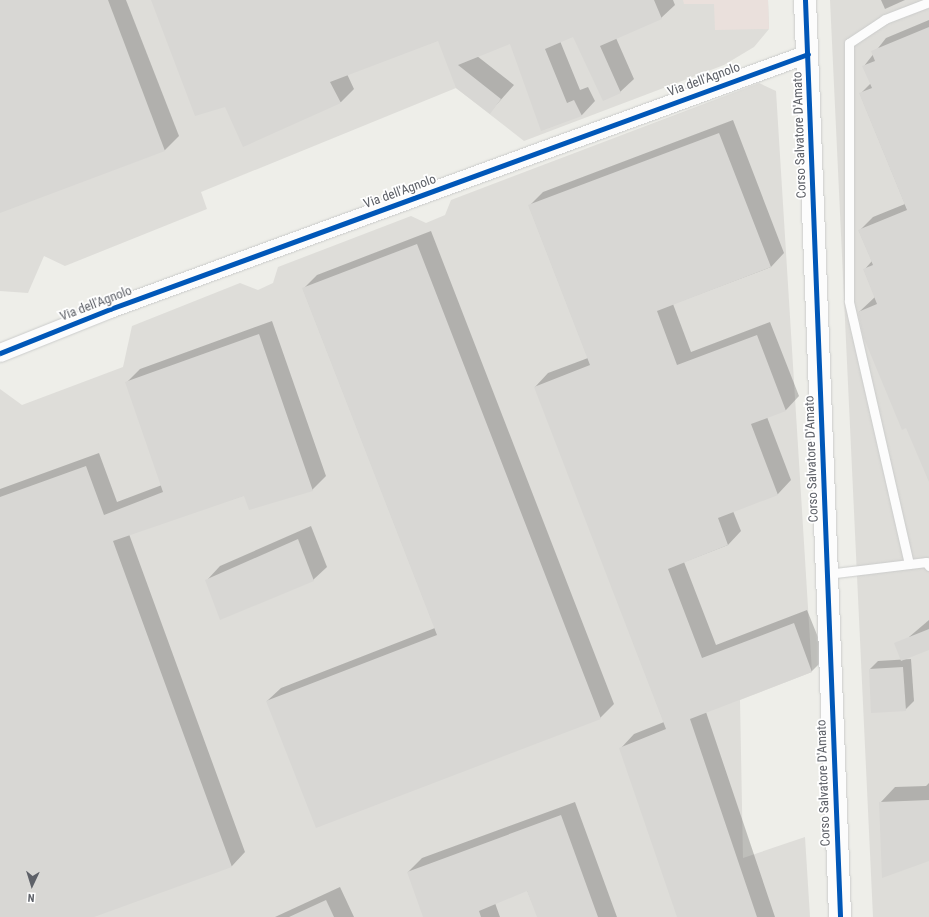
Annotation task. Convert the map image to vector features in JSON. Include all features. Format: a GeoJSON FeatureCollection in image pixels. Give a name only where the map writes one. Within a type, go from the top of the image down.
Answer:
{"type":"FeatureCollection","features":[{"type":"Feature","properties":{"kind":"street","name":"Corso Salvatore D'Amato"},"geometry":{"type":"LineString","coordinates":[[805,0],[840,917]]}},
{"type":"Feature","properties":{"kind":"street","name":"Via dell'Agnolo"},"geometry":{"type":"LineString","coordinates":[[0,353],[110,309],[808,54]]}},
{"type":"Feature","properties":{"kind":"lane"},"geometry":{"type":"LineString","coordinates":[[909,564],[849,301],[849,43],[885,19],[929,2]]}},
{"type":"Feature","properties":{"kind":"lane"},"geometry":{"type":"LineString","coordinates":[[827,574],[926,562],[929,566]]}},
{"type":"Feature","properties":{"kind":"shaded area"},"geometry":{"type":"Polygon","coordinates":[[[0,0],[768,0],[769,29],[754,47],[724,65],[524,141],[456,88],[201,192],[207,209],[65,266],[44,256],[28,293],[0,291],[0,0]]]}},
{"type":"Feature","properties":{"kind":"shaded area"},"geometry":{"type":"Polygon","coordinates":[[[683,0],[768,0],[769,29],[715,30],[714,4],[684,4],[683,0]]]}},
{"type":"Feature","properties":{"kind":"shaded area"},"geometry":{"type":"Polygon","coordinates":[[[830,0],[929,0],[929,917],[873,917],[830,0]]]}},
{"type":"Feature","properties":{"kind":"shaded area"},"geometry":{"type":"Polygon","coordinates":[[[759,83],[776,91],[812,672],[740,700],[743,858],[805,837],[810,917],[0,917],[0,389],[22,405],[123,367],[132,326],[240,283],[258,290],[273,283],[278,267],[411,216],[426,223],[445,215],[451,200],[759,83]]]}},
{"type":"Feature","properties":{"kind":"building"},"geometry":{"type":"Polygon","coordinates":[[[0,0],[108,0],[165,151],[0,213],[0,0]]]}},
{"type":"Feature","properties":{"kind":"building"},"geometry":{"type":"Polygon","coordinates":[[[151,0],[654,0],[662,19],[600,46],[621,93],[603,101],[573,37],[545,49],[567,103],[574,100],[582,116],[541,131],[510,44],[458,65],[501,99],[490,114],[456,88],[438,41],[330,82],[341,103],[243,147],[225,107],[195,116],[151,0]]]}},
{"type":"Feature","properties":{"kind":"building"},"geometry":{"type":"Polygon","coordinates":[[[929,27],[929,482],[906,428],[902,430],[863,336],[858,312],[877,304],[863,269],[873,265],[858,230],[907,210],[859,93],[872,88],[862,66],[875,61],[871,51],[929,27]]]}},
{"type":"Feature","properties":{"kind":"building"},"geometry":{"type":"Polygon","coordinates":[[[719,133],[771,267],[657,311],[677,365],[757,335],[786,411],[751,424],[778,495],[718,518],[728,545],[668,569],[702,658],[794,623],[812,672],[690,719],[757,917],[677,917],[619,748],[666,729],[534,387],[590,365],[528,205],[719,133]]]}},
{"type":"Feature","properties":{"kind":"building"},"geometry":{"type":"Polygon","coordinates":[[[417,244],[601,719],[316,828],[266,701],[437,635],[302,288],[417,244]]]}},
{"type":"Feature","properties":{"kind":"building"},"geometry":{"type":"Polygon","coordinates":[[[259,334],[313,491],[249,510],[244,496],[113,541],[232,867],[94,917],[0,917],[0,497],[86,466],[104,515],[163,492],[125,382],[259,334]]]}},
{"type":"Feature","properties":{"kind":"building"},"geometry":{"type":"Polygon","coordinates":[[[298,539],[314,581],[220,620],[205,580],[298,539]]]}},
{"type":"Feature","properties":{"kind":"building"},"geometry":{"type":"Polygon","coordinates":[[[929,629],[929,650],[901,661],[894,643],[929,629]]]}},
{"type":"Feature","properties":{"kind":"building"},"geometry":{"type":"Polygon","coordinates":[[[903,667],[906,711],[871,713],[869,669],[903,667]]]}},
{"type":"Feature","properties":{"kind":"building"},"geometry":{"type":"Polygon","coordinates":[[[929,800],[929,861],[882,878],[879,802],[929,800]]]}},
{"type":"Feature","properties":{"kind":"building"},"geometry":{"type":"Polygon","coordinates":[[[561,815],[598,917],[537,917],[527,891],[479,911],[481,917],[423,917],[407,872],[561,815]]]}},
{"type":"Feature","properties":{"kind":"building"},"geometry":{"type":"Polygon","coordinates":[[[326,900],[334,917],[289,917],[326,900]]]}},
{"type":"Feature","properties":{"kind":"cycle path"},"geometry":{"type":"LineString","coordinates":[[805,0],[840,917]]}},
{"type":"Feature","properties":{"kind":"cycle path"},"geometry":{"type":"LineString","coordinates":[[0,353],[110,309],[808,54]]}}]}
